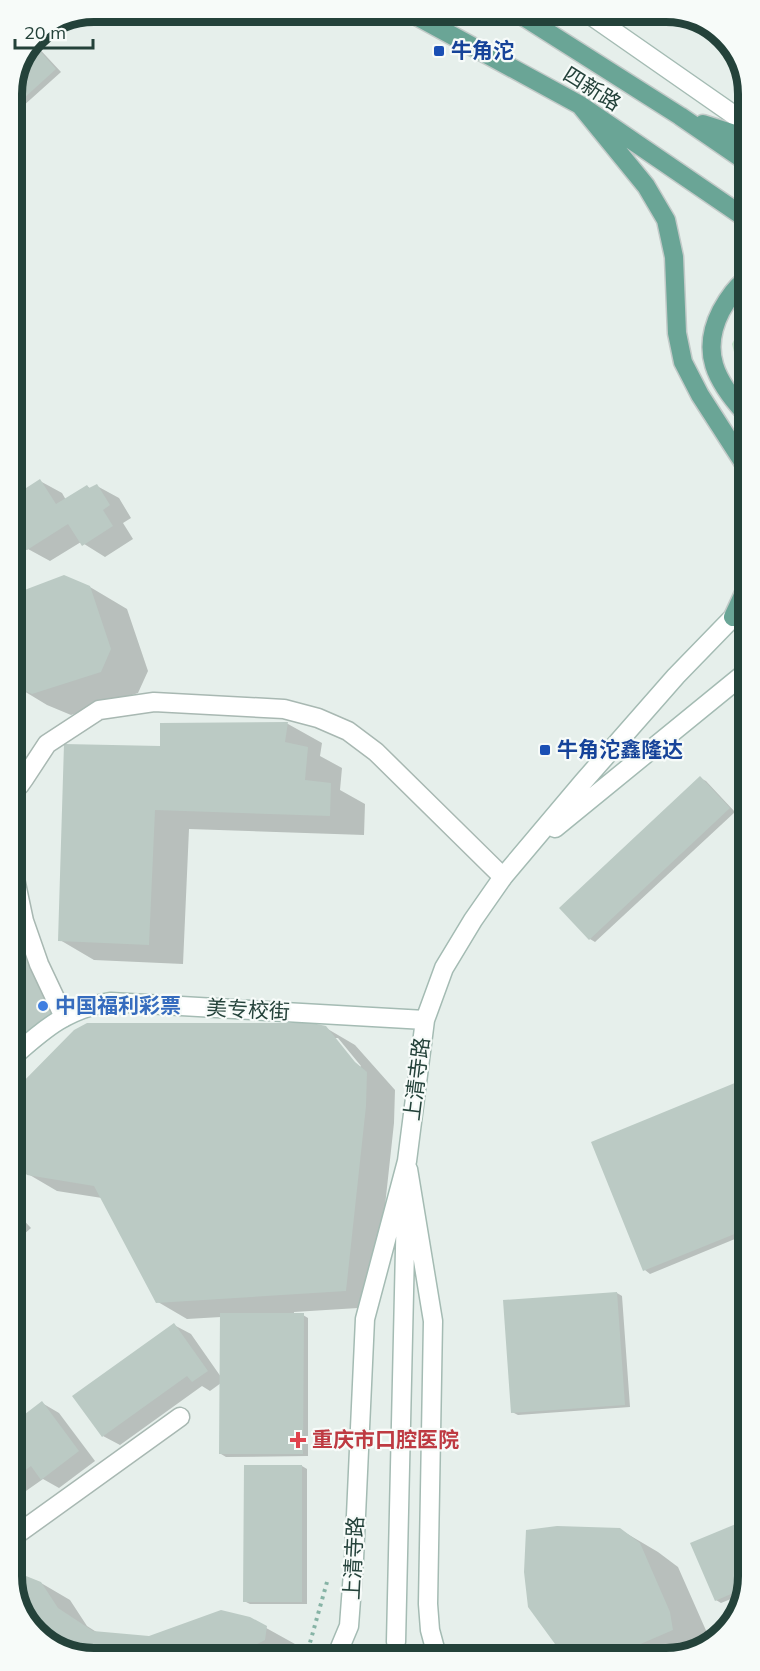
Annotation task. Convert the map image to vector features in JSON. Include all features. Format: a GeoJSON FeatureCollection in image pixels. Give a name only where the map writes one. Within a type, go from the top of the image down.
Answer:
{"type":"FeatureCollection","features":[{"type":"Feature","properties":{"kind":"main road","name":"四新路"},"geometry":{"type":"LineString","coordinates":[[428,23],[579,105],[738,213]]}},
{"type":"Feature","properties":{"kind":"main road","name":"四新路"},"geometry":{"type":"LineString","coordinates":[[533,23],[680,116],[738,156]]}},
{"type":"Feature","properties":{"kind":"main road"},"geometry":{"type":"LineString","coordinates":[[602,23],[738,118]]}},
{"type":"Feature","properties":{"kind":"main road"},"geometry":{"type":"LineString","coordinates":[[579,105],[646,186],[666,220],[674,257],[677,333],[683,362],[699,395],[738,454]]}},
{"type":"Feature","properties":{"kind":"main road"},"geometry":{"type":"LineString","coordinates":[[680,116],[738,135]]}},
{"type":"Feature","properties":{"kind":"main road"},"geometry":{"type":"LineString","coordinates":[[738,287],[728,298],[717,320],[710,342],[713,365],[720,382],[738,404]]}},
{"type":"Feature","properties":{"kind":"main road","name":"上清寺路"},"geometry":{"type":"LineString","coordinates":[[340,1648],[349,1626],[355,1547],[364,1319],[407,1161],[425,1020],[444,968],[473,920],[503,878],[676,676],[738,612]]}},
{"type":"Feature","properties":{"kind":"main road"},"geometry":{"type":"LineString","coordinates":[[525,852],[738,679]]}},
{"type":"Feature","properties":{"kind":"main road"},"geometry":{"type":"LineString","coordinates":[[23,781],[47,744],[99,710],[154,702],[284,709],[318,718],[348,731],[367,745],[503,878]]}},
{"type":"Feature","properties":{"kind":"main road"},"geometry":{"type":"LineString","coordinates":[[22,914],[39,964],[64,1017]]}},
{"type":"Feature","properties":{"kind":"main road","name":"美专校街"},"geometry":{"type":"LineString","coordinates":[[22,1047],[43,1029],[64,1017],[91,1005],[111,1002],[425,1020]]}},
{"type":"Feature","properties":{"kind":"main road"},"geometry":{"type":"LineString","coordinates":[[395,1648],[407,1161]]}},
{"type":"Feature","properties":{"kind":"main road"},"geometry":{"type":"LineString","coordinates":[[407,1161],[433,1321],[428,1604],[430,1630],[435,1648]]}},
{"type":"Feature","properties":{"kind":"main road"},"geometry":{"type":"LineString","coordinates":[[22,1531],[180,1417]]}},
{"type":"Feature","properties":{"kind":"path"},"geometry":{"type":"LineString","coordinates":[[309,1648],[327,1582]]}},
{"type":"Feature","properties":{"kind":"green space"},"geometry":{"type":"Polygon","coordinates":[[[738,332],[738,368],[732,344],[738,332]]]}},
{"type":"Feature","properties":{"kind":"building"},"geometry":{"type":"Polygon","coordinates":[[[38,49],[56,69],[23,99],[25,75],[38,49]]]}},
{"type":"Feature","properties":{"kind":"building"},"geometry":{"type":"Polygon","coordinates":[[[40,479],[56,504],[87,485],[89,488],[97,484],[110,505],[103,510],[113,526],[82,546],[68,524],[27,550],[23,543],[23,490],[40,479]]]}},
{"type":"Feature","properties":{"kind":"building"},"geometry":{"type":"Polygon","coordinates":[[[64,575],[90,586],[111,649],[101,672],[32,694],[23,690],[23,591],[64,575]]]}},
{"type":"Feature","properties":{"kind":"building"},"geometry":{"type":"Polygon","coordinates":[[[288,722],[285,742],[308,747],[305,780],[331,783],[330,816],[155,810],[149,945],[58,941],[64,744],[160,746],[160,723],[288,722]]]}},
{"type":"Feature","properties":{"kind":"building"},"geometry":{"type":"Polygon","coordinates":[[[700,776],[730,808],[589,940],[559,908],[700,776]]]}},
{"type":"Feature","properties":{"kind":"building"},"geometry":{"type":"Polygon","coordinates":[[[22,945],[23,946],[55,1012],[22,1038],[22,945]]]}},
{"type":"Feature","properties":{"kind":"building"},"geometry":{"type":"Polygon","coordinates":[[[87,1023],[312,1023],[326,1026],[355,1062],[367,1072],[366,1106],[346,1291],[156,1303],[94,1186],[27,1175],[22,1170],[22,1083],[74,1030],[87,1023]]]}},
{"type":"Feature","properties":{"kind":"building"},"geometry":{"type":"Polygon","coordinates":[[[738,1082],[738,1233],[643,1271],[591,1142],[738,1082]]]}},
{"type":"Feature","properties":{"kind":"building"},"geometry":{"type":"Polygon","coordinates":[[[617,1292],[625,1405],[511,1413],[503,1300],[617,1292]]]}},
{"type":"Feature","properties":{"kind":"building"},"geometry":{"type":"Polygon","coordinates":[[[220,1313],[304,1313],[303,1454],[219,1454],[220,1313]]]}},
{"type":"Feature","properties":{"kind":"building"},"geometry":{"type":"Polygon","coordinates":[[[174,1323],[208,1371],[192,1382],[187,1376],[102,1437],[72,1396],[174,1323]]]}},
{"type":"Feature","properties":{"kind":"building"},"geometry":{"type":"Polygon","coordinates":[[[42,1401],[79,1451],[41,1480],[31,1466],[22,1473],[22,1416],[42,1401]]]}},
{"type":"Feature","properties":{"kind":"building"},"geometry":{"type":"Polygon","coordinates":[[[244,1465],[302,1465],[302,1602],[243,1602],[244,1465]]]}},
{"type":"Feature","properties":{"kind":"building"},"geometry":{"type":"Polygon","coordinates":[[[738,1523],[736,1592],[715,1601],[690,1543],[738,1523]]]}},
{"type":"Feature","properties":{"kind":"building"},"geometry":{"type":"Polygon","coordinates":[[[557,1526],[620,1528],[640,1543],[670,1612],[673,1630],[631,1648],[559,1648],[528,1607],[524,1572],[526,1530],[557,1526]]]}},
{"type":"Feature","properties":{"kind":"building"},"geometry":{"type":"Polygon","coordinates":[[[22,1574],[41,1582],[58,1608],[93,1631],[149,1636],[221,1610],[250,1617],[267,1626],[265,1640],[249,1648],[80,1647],[58,1639],[43,1628],[26,1600],[22,1574]]]}},
{"type":"Feature","properties":{"kind":"tunnel"},"geometry":{"type":"LineString","coordinates":[[395,1648],[396,1642]]}},
{"type":"Feature","properties":{"kind":"place","name":"牛角沱"},"geometry":{"type":"Point","coordinates":[439,51]}},
{"type":"Feature","properties":{"kind":"place","name":"牛角沱鑫隆达"},"geometry":{"type":"Point","coordinates":[545,750]}},
{"type":"Feature","properties":{"kind":"place","name":"中国福利彩票"},"geometry":{"type":"Point","coordinates":[43,1006]}},
{"type":"Feature","properties":{"kind":"place","name":"重庆市口腔医院"},"geometry":{"type":"Point","coordinates":[298,1440]}}]}
